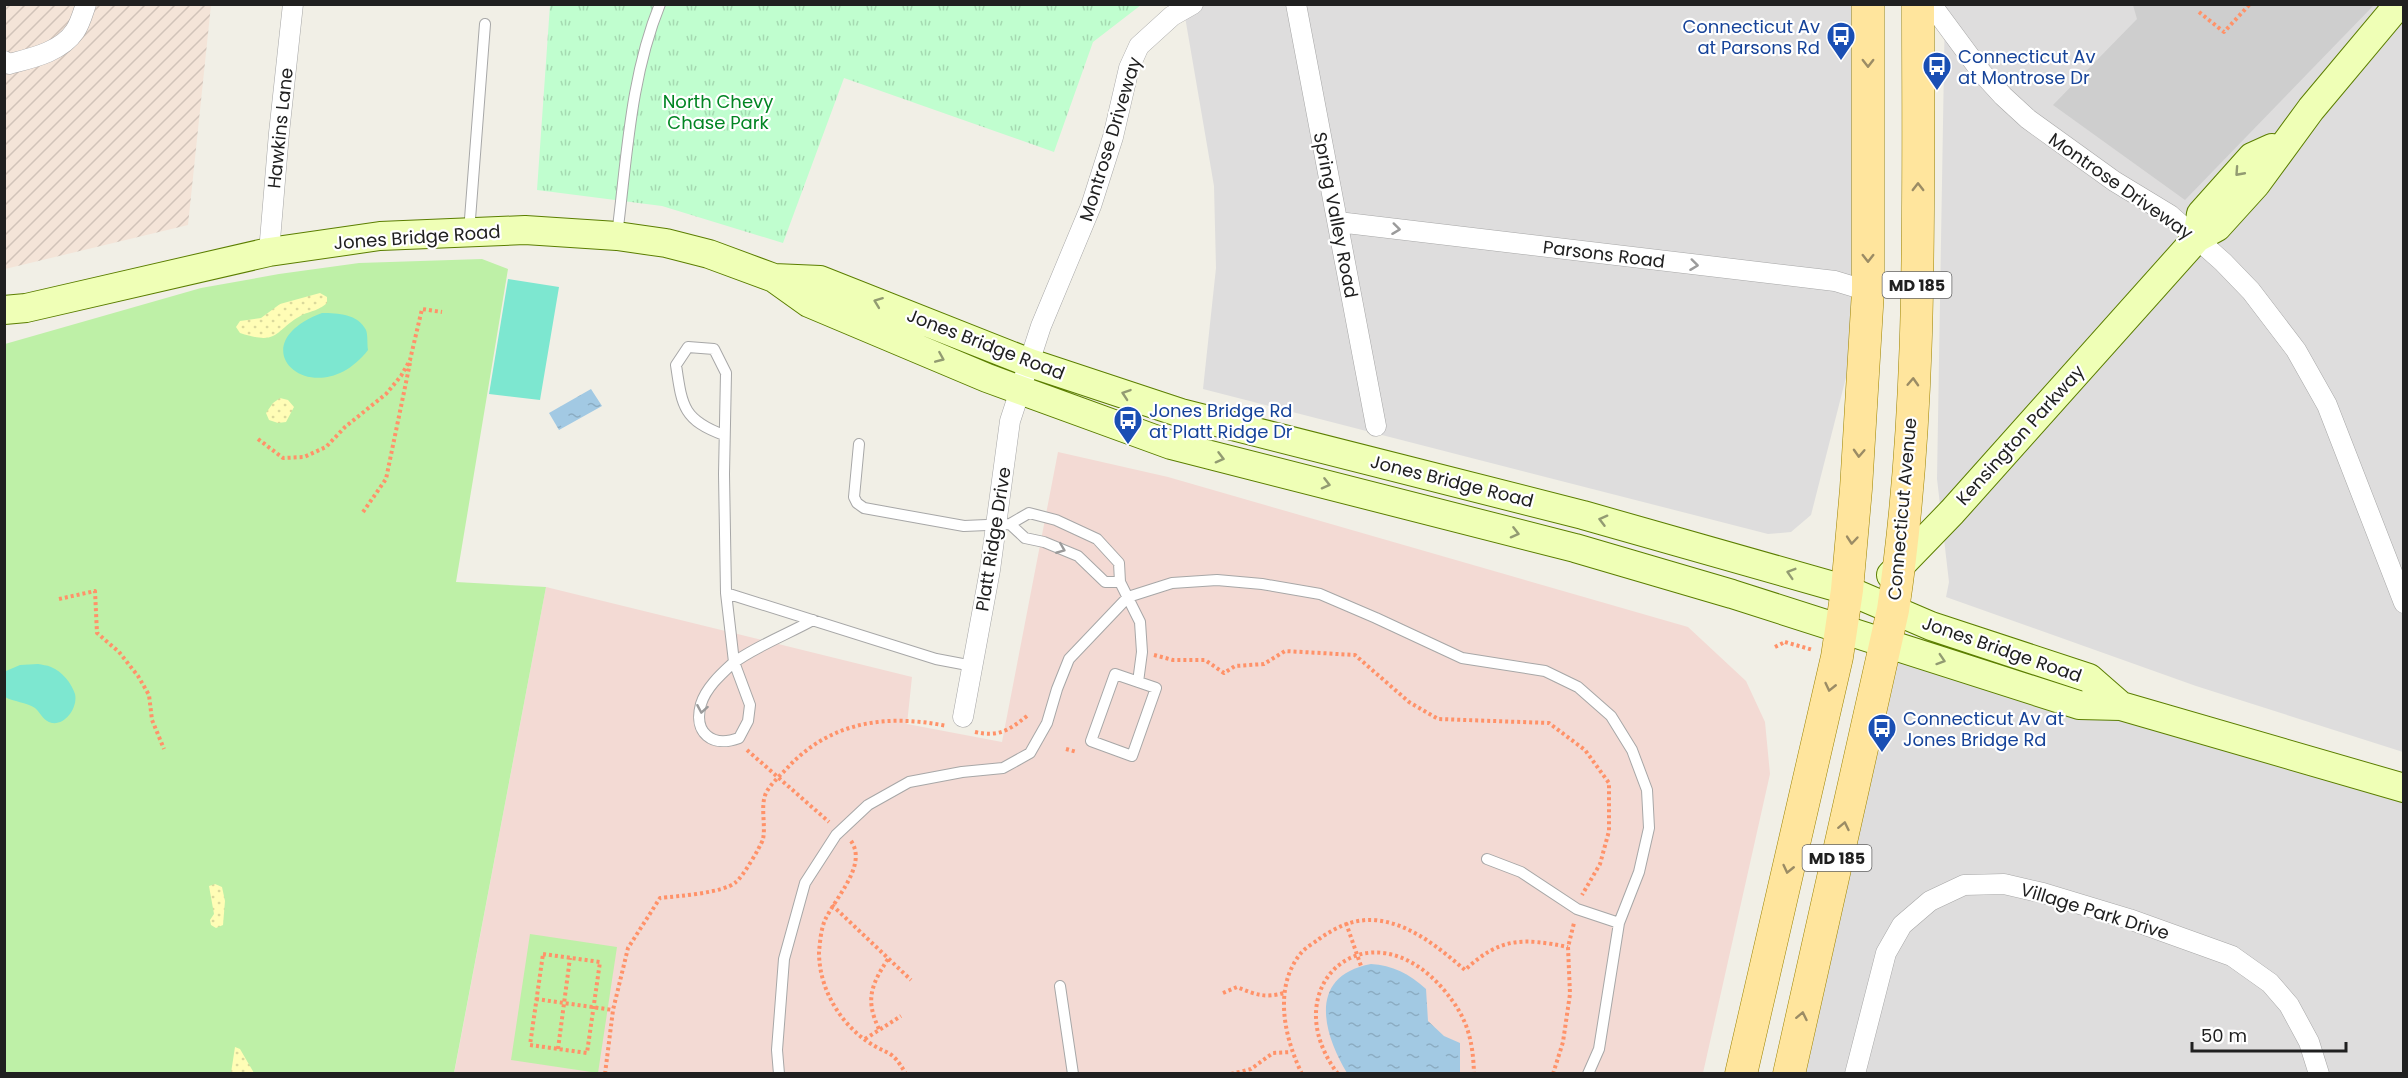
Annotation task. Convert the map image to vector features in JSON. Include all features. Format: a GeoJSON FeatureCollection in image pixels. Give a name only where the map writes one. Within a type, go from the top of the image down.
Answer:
{"type":"FeatureCollection","features":[{"type":"Feature","properties":{"kind":"main road","name":"Connecticut Avenue"},"geometry":{"type":"LineString","coordinates":[[1789,1074],[1885,643],[1869,600],[1857,489],[1868,291],[1868,4]]}},
{"type":"Feature","properties":{"kind":"main road","name":"Connecticut Avenue"},"geometry":{"type":"LineString","coordinates":[[1741,1074],[1837,657],[1840,629],[1900,566],[1907,489],[1917,282],[1918,4]]}},
{"type":"Feature","properties":{"kind":"main road","name":"Kensington Parkway"},"geometry":{"type":"LineString","coordinates":[[1900,566],[1952,512],[2197,238],[2201,214],[2252,157],[2288,140],[2399,4]]}},
{"type":"Feature","properties":{"kind":"main road","name":"Jones Bridge Road"},"geometry":{"type":"LineString","coordinates":[[12,312],[269,252],[380,236],[525,230],[617,236],[666,243],[709,254],[774,278],[808,303],[1021,392],[1171,445],[1575,548],[1723,591],[2079,705],[2121,706],[2403,788]]}},
{"type":"Feature","properties":{"kind":"main road","name":"Jones Bridge Road"},"geometry":{"type":"LineString","coordinates":[[774,278],[820,280],[1030,363],[1181,413],[1583,515],[1869,600],[1931,626],[2089,678],[2121,706]]}},
{"type":"Feature","properties":{"kind":"street"},"geometry":{"type":"LineString","coordinates":[[6,63],[40,56],[60,46],[75,31],[86,4]]}},
{"type":"Feature","properties":{"kind":"street","name":"Hawkins Lane"},"geometry":{"type":"LineString","coordinates":[[269,252],[293,4]]}},
{"type":"Feature","properties":{"kind":"street","name":"Montrose Driveway"},"geometry":{"type":"LineString","coordinates":[[1030,363],[1041,326],[1091,206],[1113,137],[1129,68],[1139,46],[1172,16],[1193,4]]}},
{"type":"Feature","properties":{"kind":"street","name":"Spring Valley Road"},"geometry":{"type":"LineString","coordinates":[[1296,4],[1376,426]]}},
{"type":"Feature","properties":{"kind":"street","name":"Montrose Driveway"},"geometry":{"type":"LineString","coordinates":[[1931,4],[1982,73],[2028,119],[2104,175],[2169,215],[2197,238],[2251,291],[2296,350],[2327,405],[2403,603]]}},
{"type":"Feature","properties":{"kind":"street","name":"Parsons Road"},"geometry":{"type":"LineString","coordinates":[[1338,222],[1835,281],[1868,291]]}},
{"type":"Feature","properties":{"kind":"street","name":"Platt Ridge Drive"},"geometry":{"type":"LineString","coordinates":[[961,725],[990,570],[1003,524],[1011,421],[1030,363]]}},
{"type":"Feature","properties":{"kind":"street","name":"Village Park Drive"},"geometry":{"type":"LineString","coordinates":[[1855,1074],[1886,953],[1902,925],[1930,901],[1964,885],[2004,884],[2043,893],[2128,919],[2232,956],[2270,983],[2289,1005],[2309,1042],[2319,1074]]}},
{"type":"Feature","properties":{"kind":"lane"},"geometry":{"type":"LineString","coordinates":[[617,236],[634,96],[651,27],[660,4]]}},
{"type":"Feature","properties":{"kind":"lane"},"geometry":{"type":"LineString","coordinates":[[469,232],[485,24]]}},
{"type":"Feature","properties":{"kind":"lane"},"geometry":{"type":"LineString","coordinates":[[724,435],[692,419],[681,399],[676,365],[688,348],[714,349],[726,373],[724,435],[726,593],[734,662],[750,705],[748,721],[739,738],[727,742],[713,741],[702,731],[699,717],[702,703],[709,689],[734,662],[813,621]]}},
{"type":"Feature","properties":{"kind":"lane"},"geometry":{"type":"LineString","coordinates":[[859,444],[854,497],[856,503],[864,508],[964,526],[1003,524],[1029,513],[1056,520],[1097,538],[1119,563],[1120,582],[1140,622],[1142,652],[1138,682]]}},
{"type":"Feature","properties":{"kind":"lane"},"geometry":{"type":"LineString","coordinates":[[1003,524],[1025,538],[1044,542],[1078,556],[1105,582],[1120,582]]}},
{"type":"Feature","properties":{"kind":"lane"},"geometry":{"type":"LineString","coordinates":[[779,1074],[777,1050],[784,960],[805,883],[836,835],[868,805],[909,782],[962,772],[1003,768],[1030,753],[1047,723],[1069,659],[1128,597],[1172,583],[1217,580],[1262,584],[1320,594],[1461,658],[1545,671],[1578,687],[1611,716],[1632,750],[1647,790],[1649,828],[1639,872],[1619,923],[1599,1049],[1588,1074]]}},
{"type":"Feature","properties":{"kind":"lane"},"geometry":{"type":"LineString","coordinates":[[726,593],[936,659],[972,666]]}},
{"type":"Feature","properties":{"kind":"lane"},"geometry":{"type":"LineString","coordinates":[[1115,674],[1138,682],[1156,688],[1132,756],[1091,741],[1115,674]]}},
{"type":"Feature","properties":{"kind":"lane"},"geometry":{"type":"LineString","coordinates":[[1487,859],[1521,872],[1577,909],[1619,923]]}},
{"type":"Feature","properties":{"kind":"lane"},"geometry":{"type":"LineString","coordinates":[[1060,986],[1073,1074]]}},
{"type":"Feature","properties":{"kind":"path"},"geometry":{"type":"LineString","coordinates":[[2199,12],[2224,32],[2250,4]]}},
{"type":"Feature","properties":{"kind":"path"},"geometry":{"type":"LineString","coordinates":[[363,513],[386,479],[422,309],[442,312]]}},
{"type":"Feature","properties":{"kind":"path"},"geometry":{"type":"LineString","coordinates":[[258,439],[284,458],[304,457],[326,447],[345,427],[386,394],[401,376],[412,351]]}},
{"type":"Feature","properties":{"kind":"path"},"geometry":{"type":"LineString","coordinates":[[59,599],[95,591],[97,633],[119,652],[138,676],[149,695],[152,720],[164,749]]}},
{"type":"Feature","properties":{"kind":"path"},"geometry":{"type":"LineString","coordinates":[[1775,647],[1785,642],[1814,650]]}},
{"type":"Feature","properties":{"kind":"path"},"geometry":{"type":"LineString","coordinates":[[1142,652],[1173,660],[1205,660],[1224,673],[1235,666],[1264,664],[1285,651],[1355,655],[1409,702],[1438,719],[1549,723],[1585,750],[1609,783],[1609,831],[1600,864],[1582,894],[1568,946],[1570,994],[1563,1042],[1553,1074]]}},
{"type":"Feature","properties":{"kind":"path"},"geometry":{"type":"LineString","coordinates":[[605,1074],[613,1010],[628,948],[660,898],[710,891],[736,882],[762,841],[765,795],[778,777],[804,751],[844,728],[876,721],[961,725],[992,735],[1013,727],[1027,716]]}},
{"type":"Feature","properties":{"kind":"path"},"geometry":{"type":"LineString","coordinates":[[739,738],[745,748],[832,825]]}},
{"type":"Feature","properties":{"kind":"path"},"geometry":{"type":"LineString","coordinates":[[1066,749],[1077,752]]}},
{"type":"Feature","properties":{"kind":"path"},"geometry":{"type":"LineString","coordinates":[[849,840],[856,849],[855,864],[824,923],[819,952],[823,980],[834,1007],[851,1028],[865,1039],[890,1052],[906,1074]]}},
{"type":"Feature","properties":{"kind":"path"},"geometry":{"type":"LineString","coordinates":[[832,905],[911,980]]}},
{"type":"Feature","properties":{"kind":"path"},"geometry":{"type":"LineString","coordinates":[[1302,1074],[1291,1052],[1286,1021],[1284,993],[1287,978],[1302,952],[1346,923],[1375,920],[1409,929],[1434,944],[1465,970],[1482,954],[1510,942],[1539,941],[1568,946]]}},
{"type":"Feature","properties":{"kind":"path"},"geometry":{"type":"LineString","coordinates":[[1346,923],[1361,966]]}},
{"type":"Feature","properties":{"kind":"path"},"geometry":{"type":"LineString","coordinates":[[1338,1074],[1320,1042],[1314,1017],[1318,995],[1327,977],[1340,964],[1356,955],[1372,952],[1396,954],[1416,964],[1436,980],[1458,1006],[1471,1037],[1474,1074]]}},
{"type":"Feature","properties":{"kind":"path"},"geometry":{"type":"LineString","coordinates":[[543,954],[600,962],[587,1053],[530,1045],[536,999],[543,954]]}},
{"type":"Feature","properties":{"kind":"path"},"geometry":{"type":"LineString","coordinates":[[558,1049],[570,958]]}},
{"type":"Feature","properties":{"kind":"path"},"geometry":{"type":"LineString","coordinates":[[879,1029],[872,1015],[870,997],[875,979],[888,958]]}},
{"type":"Feature","properties":{"kind":"path"},"geometry":{"type":"LineString","coordinates":[[1223,993],[1238,987],[1269,997],[1284,993]]}},
{"type":"Feature","properties":{"kind":"path"},"geometry":{"type":"LineString","coordinates":[[536,999],[613,1010]]}},
{"type":"Feature","properties":{"kind":"path"},"geometry":{"type":"LineString","coordinates":[[865,1039],[901,1016]]}},
{"type":"Feature","properties":{"kind":"path"},"geometry":{"type":"LineString","coordinates":[[1231,1074],[1251,1069],[1273,1053],[1291,1052]]}},
{"type":"Feature","properties":{"kind":"shaded area"},"geometry":{"type":"Polygon","coordinates":[[[2133,4],[2374,5],[2185,200],[2053,105],[2137,19],[2133,4]]]}},
{"type":"Feature","properties":{"kind":"shaded area"},"geometry":{"type":"Polygon","coordinates":[[[5,5],[211,5],[188,225],[5,269],[5,5]]]}},
{"type":"Feature","properties":{"kind":"shaded area"},"geometry":{"type":"Polygon","coordinates":[[[1183,5],[1868,5],[1868,291],[1811,515],[1791,532],[1768,534],[1203,389],[1216,268],[1214,186],[1183,5]]]}},
{"type":"Feature","properties":{"kind":"shaded area"},"geometry":{"type":"Polygon","coordinates":[[[1945,5],[2403,5],[2403,752],[2196,686],[1946,597],[1949,582],[1937,479],[1945,5]]]}},
{"type":"Feature","properties":{"kind":"shaded area"},"geometry":{"type":"Polygon","coordinates":[[[1058,452],[1168,477],[1688,627],[1746,681],[1765,722],[1770,774],[1703,1073],[454,1074],[546,587],[912,677],[907,724],[1002,742],[1058,452]]]}},
{"type":"Feature","properties":{"kind":"shaded area"},"geometry":{"type":"Polygon","coordinates":[[[1885,643],[2403,789],[2403,1073],[1789,1074],[1885,643]]]}},
{"type":"Feature","properties":{"kind":"green space","name":"North Chevy Chase Park"},"geometry":{"type":"Polygon","coordinates":[[[550,5],[1141,5],[1093,42],[1054,152],[844,78],[783,243],[662,206],[537,190],[550,5]]]}},
{"type":"Feature","properties":{"kind":"green space"},"geometry":{"type":"Polygon","coordinates":[[[482,259],[508,269],[456,582],[546,587],[454,1073],[5,1073],[5,344],[201,288],[279,274],[359,263],[482,259]]]}},
{"type":"Feature","properties":{"kind":"green space"},"geometry":{"type":"Polygon","coordinates":[[[508,279],[559,287],[540,400],[489,394],[508,279]]]}},
{"type":"Feature","properties":{"kind":"green space"},"geometry":{"type":"Polygon","coordinates":[[[322,313],[341,314],[358,321],[366,330],[368,350],[347,369],[326,377],[307,376],[293,369],[284,357],[285,342],[297,327],[322,313]]]}},
{"type":"Feature","properties":{"kind":"green space"},"geometry":{"type":"Polygon","coordinates":[[[20,665],[49,666],[59,672],[74,690],[73,709],[66,718],[57,723],[44,719],[35,708],[28,704],[5,697],[6,671],[20,665]]]}},
{"type":"Feature","properties":{"kind":"green space"},"geometry":{"type":"Polygon","coordinates":[[[530,934],[617,947],[598,1073],[511,1060],[530,934]]]}},
{"type":"Feature","properties":{"kind":"sand"},"geometry":{"type":"Polygon","coordinates":[[[320,293],[327,297],[327,303],[302,315],[275,335],[262,338],[253,337],[240,333],[236,327],[240,321],[261,318],[280,304],[320,293]]]}},
{"type":"Feature","properties":{"kind":"sand"},"geometry":{"type":"Polygon","coordinates":[[[280,398],[288,400],[294,407],[286,422],[278,423],[269,420],[266,413],[280,398]]]}},
{"type":"Feature","properties":{"kind":"sand"},"geometry":{"type":"Polygon","coordinates":[[[215,884],[222,887],[225,901],[223,925],[216,928],[211,925],[210,920],[214,914],[209,886],[215,884]]]}},
{"type":"Feature","properties":{"kind":"sand"},"geometry":{"type":"Polygon","coordinates":[[[235,1047],[240,1049],[254,1073],[231,1073],[235,1047]]]}},
{"type":"Feature","properties":{"kind":"water"},"geometry":{"type":"Polygon","coordinates":[[[591,389],[602,406],[559,430],[549,413],[591,389]]]}},
{"type":"Feature","properties":{"kind":"water"},"geometry":{"type":"Polygon","coordinates":[[[1371,964],[1400,971],[1426,989],[1428,1021],[1444,1036],[1460,1043],[1460,1073],[1347,1073],[1327,1024],[1326,1008],[1329,993],[1337,980],[1351,970],[1371,964]]]}},
{"type":"Feature","properties":{"kind":"place","name":"Connecticut Av at Parsons Rd"},"geometry":{"type":"Point","coordinates":[1841,62]}},
{"type":"Feature","properties":{"kind":"place","name":"Connecticut Av at Montrose Dr"},"geometry":{"type":"Point","coordinates":[1937,92]}},
{"type":"Feature","properties":{"kind":"place","name":"Jones Bridge Rd at Platt Ridge Dr"},"geometry":{"type":"Point","coordinates":[1128,446]}},
{"type":"Feature","properties":{"kind":"place","name":"Connecticut Av at Jones Bridge Rd"},"geometry":{"type":"Point","coordinates":[1882,754]}}]}
